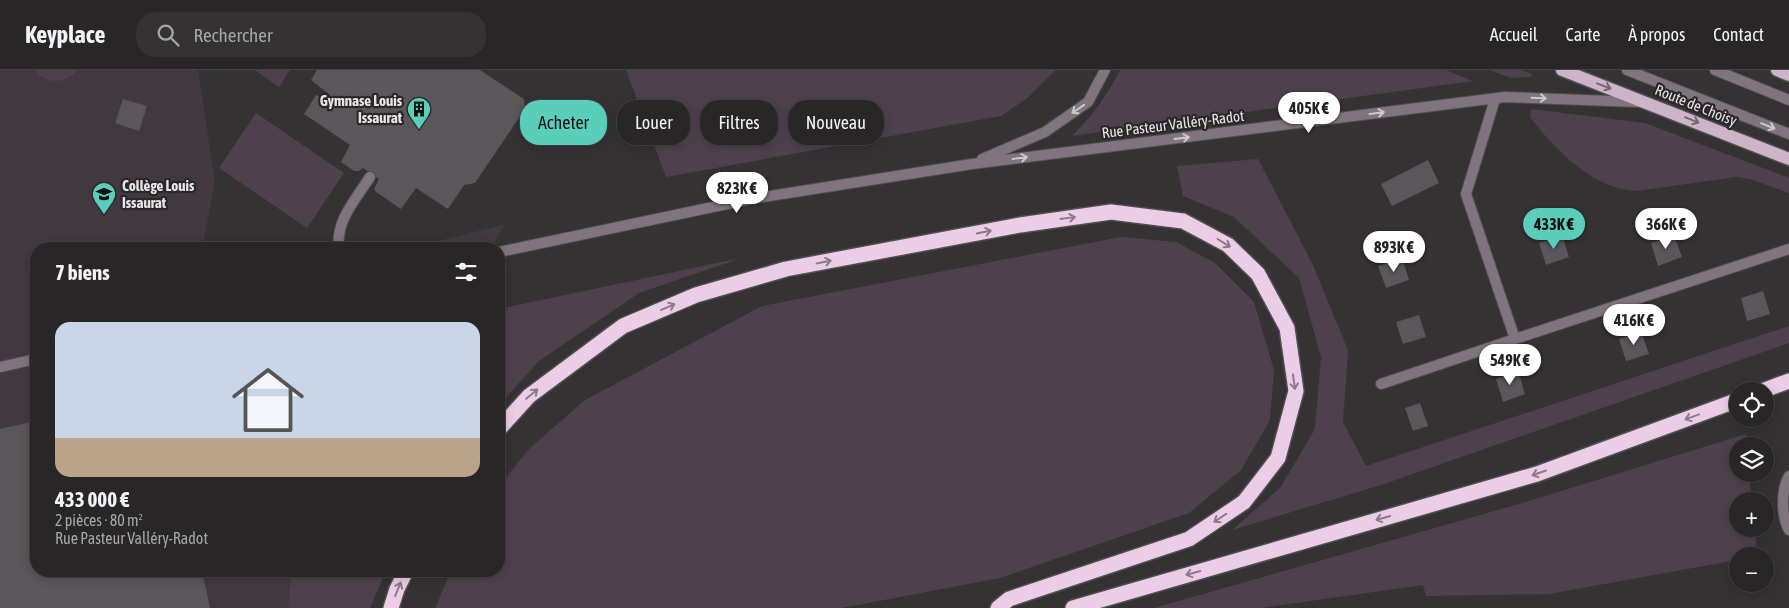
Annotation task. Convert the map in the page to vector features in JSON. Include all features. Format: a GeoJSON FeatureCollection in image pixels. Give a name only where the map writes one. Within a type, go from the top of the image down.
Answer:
{"type":"FeatureCollection","features":[{"type":"Feature","properties":{"kind":"highway"},"geometry":{"type":"LineString","coordinates":[[505,422],[529,396],[623,326],[696,295],[786,269],[1020,225],[1111,212],[1183,221],[1228,245],[1258,274],[1287,328],[1296,391],[1278,458],[1244,502],[1189,539],[1008,600],[998,608]]}},
{"type":"Feature","properties":{"kind":"highway"},"geometry":{"type":"LineString","coordinates":[[1774,387],[1789,381]]}},
{"type":"Feature","properties":{"kind":"highway"},"geometry":{"type":"LineString","coordinates":[[1073,608],[1537,474],[1729,403]]}},
{"type":"Feature","properties":{"kind":"highway"},"geometry":{"type":"LineString","coordinates":[[391,608],[403,577]]}},
{"type":"Feature","properties":{"kind":"main road","name":"Route de Choisy"},"geometry":{"type":"LineString","coordinates":[[1562,70],[1789,159]]}},
{"type":"Feature","properties":{"kind":"main road"},"geometry":{"type":"LineString","coordinates":[[1777,70],[1789,75]]}},
{"type":"Feature","properties":{"kind":"street"},"geometry":{"type":"LineString","coordinates":[[505,251],[751,199],[972,164],[1044,132],[1088,102],[1105,70]]}},
{"type":"Feature","properties":{"kind":"street","name":"Route de Choisy"},"geometry":{"type":"LineString","coordinates":[[1627,70],[1789,134]]}},
{"type":"Feature","properties":{"kind":"street"},"geometry":{"type":"LineString","coordinates":[[1715,70],[1789,100]]}},
{"type":"Feature","properties":{"kind":"street"},"geometry":{"type":"LineString","coordinates":[[1495,98],[1466,194],[1515,339]]}},
{"type":"Feature","properties":{"kind":"street","name":"Rue Pasteur Valléry-Radot"},"geometry":{"type":"LineString","coordinates":[[972,164],[1495,98],[1646,102]]}},
{"type":"Feature","properties":{"kind":"street"},"geometry":{"type":"LineString","coordinates":[[338,242],[337,236],[341,222],[370,177]]}},
{"type":"Feature","properties":{"kind":"street"},"geometry":{"type":"LineString","coordinates":[[1381,384],[1789,250]]}},
{"type":"Feature","properties":{"kind":"street"},"geometry":{"type":"LineString","coordinates":[[0,367],[30,360]]}},
{"type":"Feature","properties":{"kind":"street"},"geometry":{"type":"LineString","coordinates":[[1789,476],[1784,485],[1785,522],[1789,530]]}},
{"type":"Feature","properties":{"kind":"shaded area","name":"Collège Louis Issaurat"},"geometry":{"type":"Polygon","coordinates":[[[0,70],[198,70],[215,181],[203,242],[30,242],[30,577],[291,577],[288,608],[0,608],[0,70]]]}},
{"type":"Feature","properties":{"kind":"shaded area"},"geometry":{"type":"Polygon","coordinates":[[[35,70],[78,70],[67,78],[56,81],[45,78],[35,70]]]}},
{"type":"Feature","properties":{"kind":"shaded area"},"geometry":{"type":"Polygon","coordinates":[[[255,70],[290,70],[279,87],[255,70]]]}},
{"type":"Feature","properties":{"kind":"shaded area"},"geometry":{"type":"Polygon","coordinates":[[[626,70],[1056,70],[1026,99],[1001,116],[884,137],[884,100],[788,100],[788,145],[842,145],[666,177],[654,145],[690,145],[690,100],[637,100],[626,70]]]}},
{"type":"Feature","properties":{"kind":"shaded area"},"geometry":{"type":"Polygon","coordinates":[[[1120,70],[1446,70],[1473,81],[1072,136],[1099,105],[1120,70]]]}},
{"type":"Feature","properties":{"kind":"shaded area"},"geometry":{"type":"Polygon","coordinates":[[[1490,70],[1522,70],[1532,74],[1531,77],[1511,78],[1490,70]]]}},
{"type":"Feature","properties":{"kind":"shaded area"},"geometry":{"type":"Polygon","coordinates":[[[1531,109],[1645,123],[1789,178],[1789,193],[1750,179],[1736,177],[1637,191],[1621,189],[1591,176],[1564,155],[1530,117],[1531,109]]]}},
{"type":"Feature","properties":{"kind":"shaded area"},"geometry":{"type":"Polygon","coordinates":[[[256,113],[344,173],[307,228],[219,168],[256,113]]]}},
{"type":"Feature","properties":{"kind":"shaded area"},"geometry":{"type":"Polygon","coordinates":[[[1258,159],[1312,263],[1348,350],[1343,422],[1366,466],[1789,326],[1789,343],[1381,485],[1232,530],[1280,488],[1315,429],[1321,357],[1299,278],[1234,217],[1183,196],[1177,166],[1258,159]]]}},
{"type":"Feature","properties":{"kind":"shaded area"},"geometry":{"type":"Polygon","coordinates":[[[506,224],[494,242],[434,242],[506,224]]]}},
{"type":"Feature","properties":{"kind":"shaded area"},"geometry":{"type":"Polygon","coordinates":[[[1121,237],[1176,242],[1215,263],[1254,302],[1274,370],[1270,420],[1241,470],[1189,513],[1000,578],[842,608],[435,608],[448,577],[505,577],[505,479],[530,448],[585,400],[762,306],[1121,237]]]}},
{"type":"Feature","properties":{"kind":"shaded area"},"geometry":{"type":"Polygon","coordinates":[[[741,258],[639,293],[539,361],[505,398],[505,308],[741,258]]]}},
{"type":"Feature","properties":{"kind":"shaded area"},"geometry":{"type":"Polygon","coordinates":[[[1729,439],[1729,482],[1750,482],[1751,492],[1729,492],[1729,537],[1756,537],[1756,547],[1729,547],[1729,561],[1549,594],[1426,596],[1423,585],[1261,608],[1154,608],[1519,504],[1729,439]]]}},
{"type":"Feature","properties":{"kind":"shaded area"},"geometry":{"type":"Polygon","coordinates":[[[291,577],[383,577],[370,608],[288,608],[291,577]]]}},
{"type":"Feature","properties":{"kind":"building","name":"Gymnase Louis Issaurat"},"geometry":{"type":"Polygon","coordinates":[[[317,70],[480,70],[524,100],[520,100],[520,116],[475,183],[464,185],[448,209],[416,188],[401,209],[376,192],[374,189],[379,179],[363,168],[359,171],[354,171],[341,162],[350,145],[304,114],[316,95],[328,99],[330,95],[311,80],[317,70]]]}},
{"type":"Feature","properties":{"kind":"building"},"geometry":{"type":"Polygon","coordinates":[[[123,99],[147,106],[139,131],[115,123],[123,99]]]}},
{"type":"Feature","properties":{"kind":"building"},"geometry":{"type":"Polygon","coordinates":[[[1428,160],[1439,183],[1392,206],[1381,184],[1428,160]]]}},
{"type":"Feature","properties":{"kind":"building"},"geometry":{"type":"Polygon","coordinates":[[[1562,235],[1569,257],[1546,265],[1539,243],[1562,235]]]}},
{"type":"Feature","properties":{"kind":"building"},"geometry":{"type":"Polygon","coordinates":[[[1674,235],[1682,257],[1658,266],[1651,243],[1674,235]]]}},
{"type":"Feature","properties":{"kind":"building"},"geometry":{"type":"Polygon","coordinates":[[[1402,258],[1409,280],[1386,288],[1378,266],[1402,258]]]}},
{"type":"Feature","properties":{"kind":"building"},"geometry":{"type":"Polygon","coordinates":[[[1763,291],[1770,314],[1747,321],[1741,298],[1763,291]]]}},
{"type":"Feature","properties":{"kind":"building"},"geometry":{"type":"Polygon","coordinates":[[[1419,315],[1426,337],[1403,344],[1396,322],[1419,315]]]}},
{"type":"Feature","properties":{"kind":"building"},"geometry":{"type":"Polygon","coordinates":[[[1641,331],[1649,354],[1626,361],[1619,339],[1641,331]]]}},
{"type":"Feature","properties":{"kind":"building"},"geometry":{"type":"Polygon","coordinates":[[[1518,371],[1525,394],[1503,402],[1496,379],[1518,371]]]}},
{"type":"Feature","properties":{"kind":"building"},"geometry":{"type":"Polygon","coordinates":[[[1420,403],[1428,426],[1413,431],[1405,408],[1420,403]]]}},
{"type":"Feature","properties":{"kind":"building"},"geometry":{"type":"Polygon","coordinates":[[[30,422],[30,577],[203,577],[210,608],[0,608],[0,429],[30,422]]]}},
{"type":"Feature","properties":{"kind":"place","name":"Gymnase Louis Issaurat"},"geometry":{"type":"Point","coordinates":[419,130]}},
{"type":"Feature","properties":{"kind":"place","name":"Collège Louis Issaurat"},"geometry":{"type":"Point","coordinates":[104,215]}}]}
